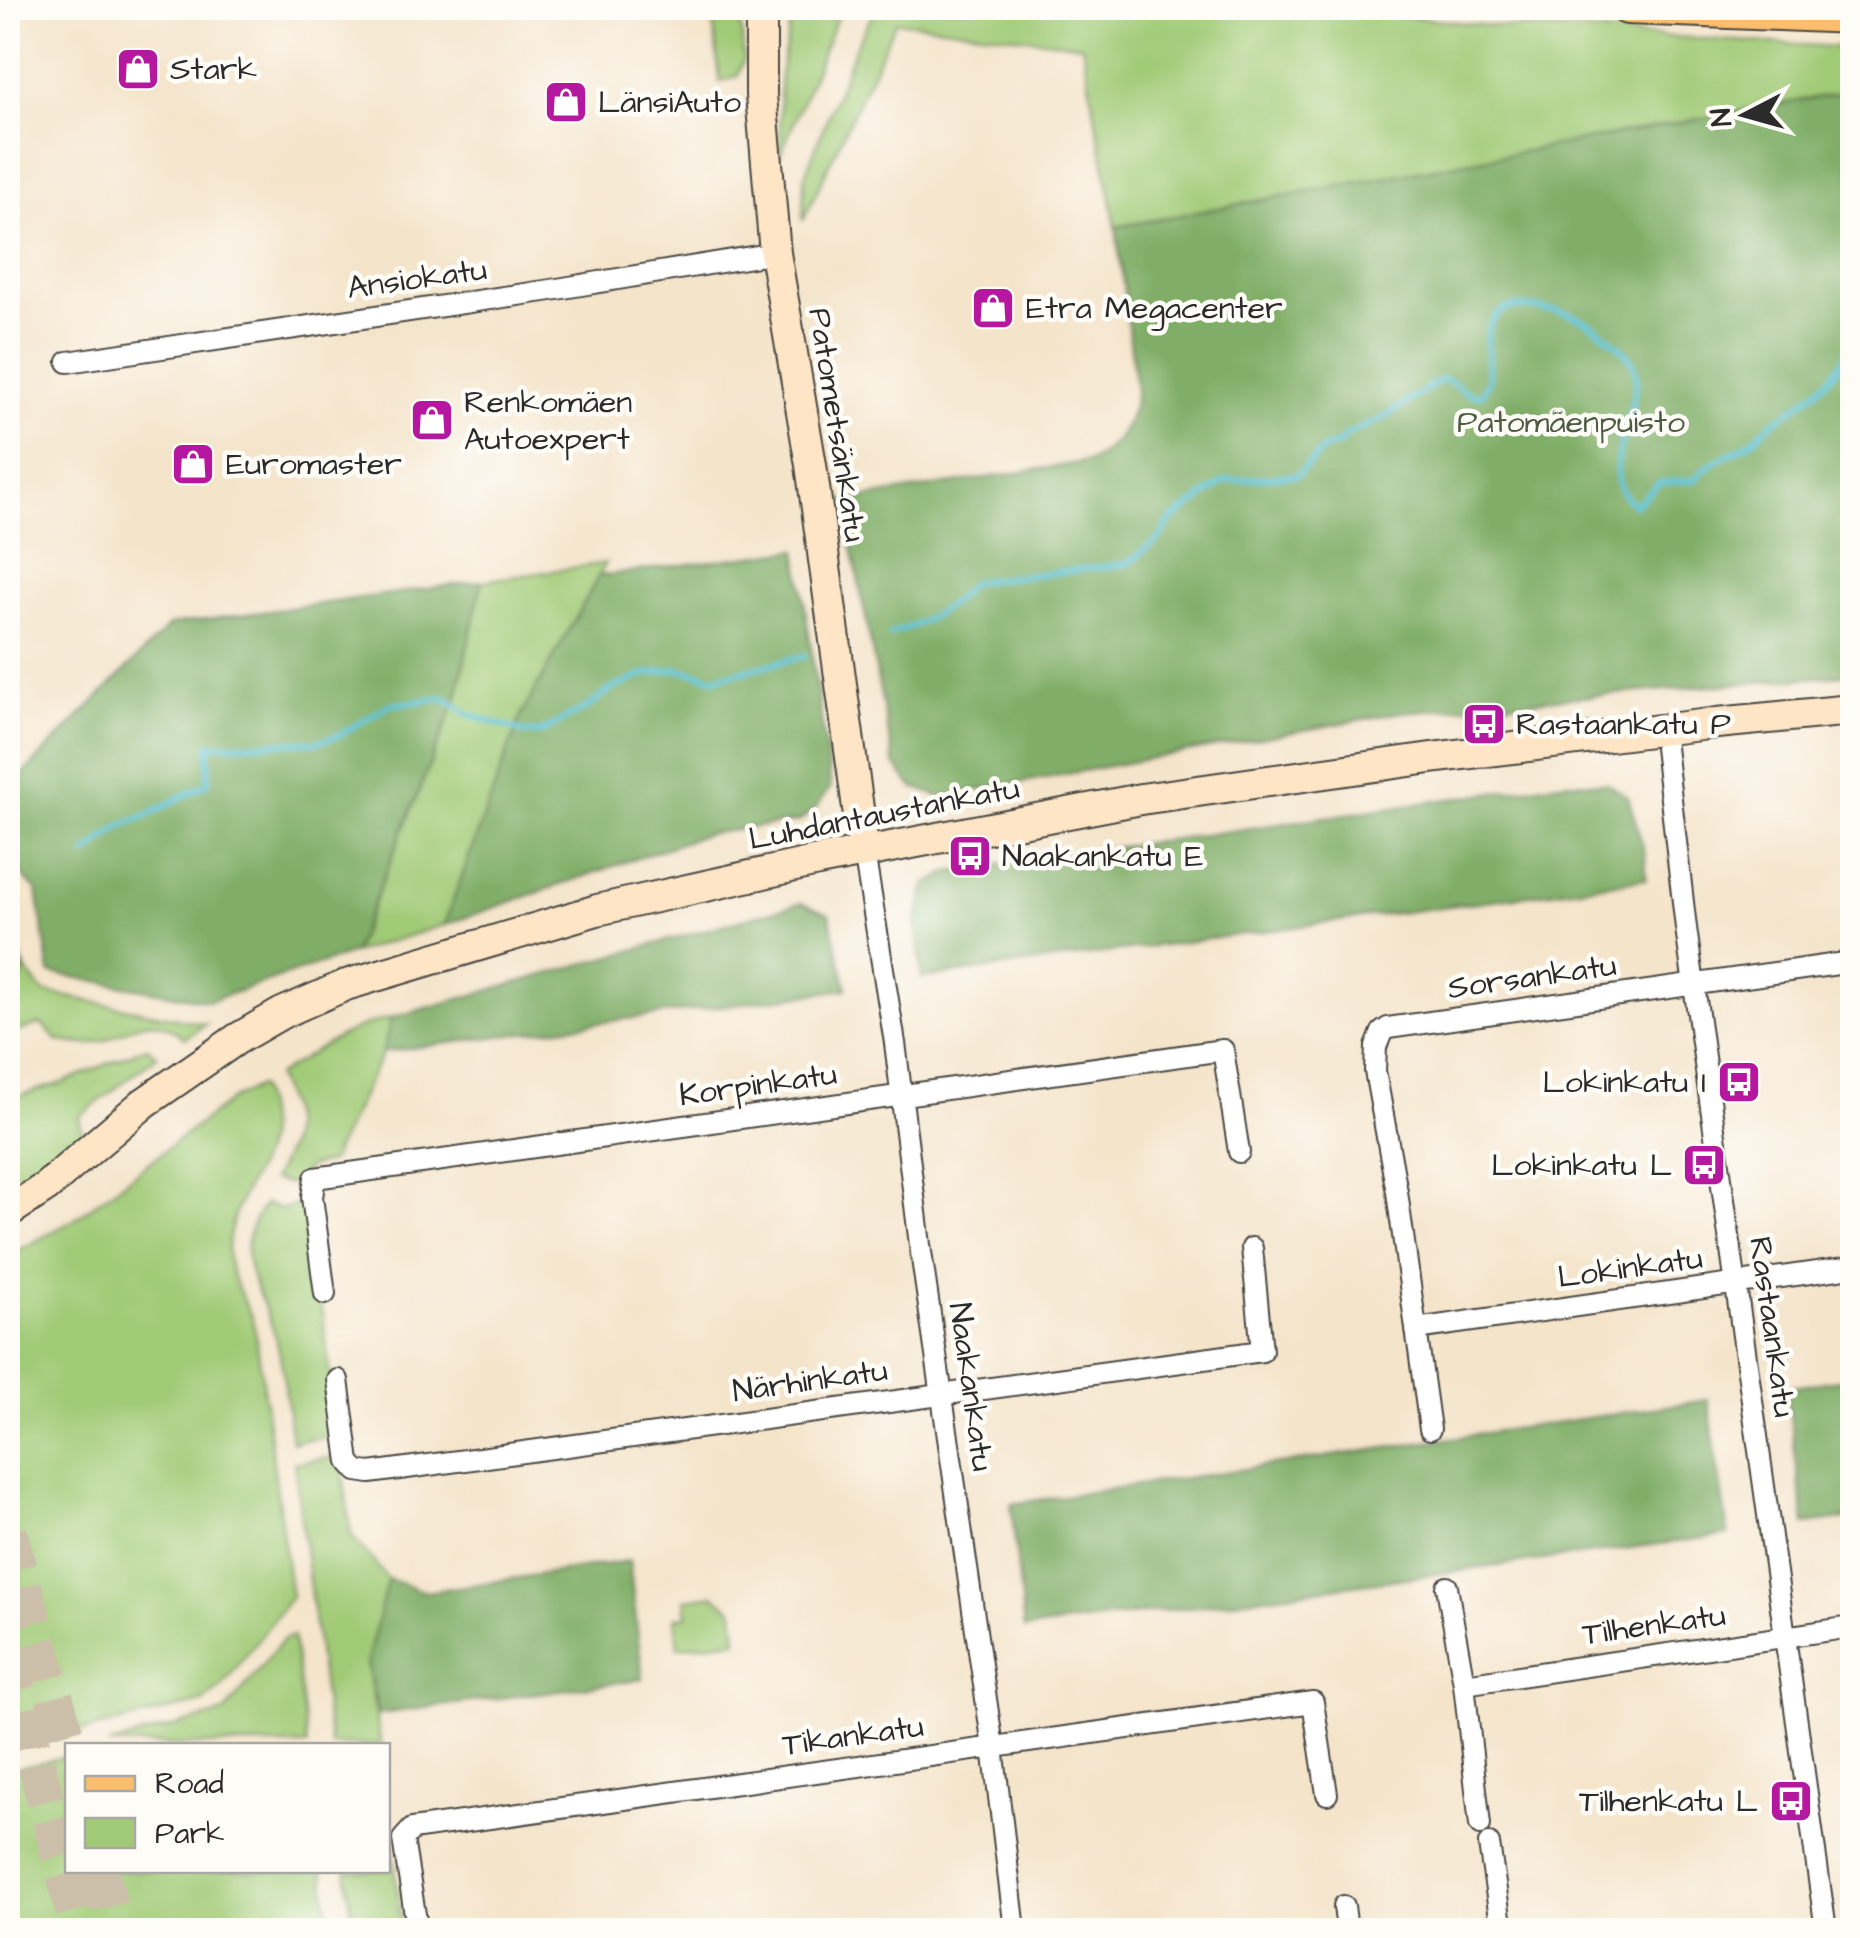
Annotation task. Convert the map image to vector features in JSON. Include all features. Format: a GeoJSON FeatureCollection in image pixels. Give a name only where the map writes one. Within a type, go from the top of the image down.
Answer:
{"type":"FeatureCollection","features":[{"type":"Feature","properties":{"kind":"main road"},"geometry":{"type":"LineString","coordinates":[[1627,8],[1852,17]]}},
{"type":"Feature","properties":{"kind":"street","name":"Patometsänkatu"},"geometry":{"type":"LineString","coordinates":[[761,8],[761,96],[774,253],[811,465],[864,852]]}},
{"type":"Feature","properties":{"kind":"street","name":"Ansiokatu"},"geometry":{"type":"LineString","coordinates":[[68,362],[774,253]]}},
{"type":"Feature","properties":{"kind":"street","name":"Luhdantaustankatu"},"geometry":{"type":"LineString","coordinates":[[8,1212],[46,1187],[144,1103],[282,1013],[346,986],[598,910],[864,852],[1142,798],[1663,730],[1852,710]]}},
{"type":"Feature","properties":{"kind":"street","name":"Rastaankatu"},"geometry":{"type":"LineString","coordinates":[[1663,730],[1694,984],[1826,1930]]}},
{"type":"Feature","properties":{"kind":"street","name":"Naakankatu"},"geometry":{"type":"LineString","coordinates":[[864,852],[993,1747],[1015,1930]]}},
{"type":"Feature","properties":{"kind":"street","name":"Sorsankatu"},"geometry":{"type":"LineString","coordinates":[[1416,1329],[1375,1071],[1376,1047],[1382,1032],[1408,1025],[1852,962]]}},
{"type":"Feature","properties":{"kind":"street","name":"Korpinkatu"},"geometry":{"type":"LineString","coordinates":[[325,1294],[312,1197],[315,1178],[1223,1050],[1239,1152]]}},
{"type":"Feature","properties":{"kind":"street","name":"Närhinkatu"},"geometry":{"type":"LineString","coordinates":[[338,1380],[349,1462],[357,1471],[370,1473],[1262,1351],[1252,1248]]}},
{"type":"Feature","properties":{"kind":"street","name":"Lokinkatu"},"geometry":{"type":"LineString","coordinates":[[1416,1329],[1852,1267]]}},
{"type":"Feature","properties":{"kind":"street"},"geometry":{"type":"LineString","coordinates":[[1416,1329],[1430,1429]]}},
{"type":"Feature","properties":{"kind":"street"},"geometry":{"type":"LineString","coordinates":[[1447,1587],[1502,1930]]}},
{"type":"Feature","properties":{"kind":"street","name":"Tilhenkatu"},"geometry":{"type":"LineString","coordinates":[[1464,1684],[1852,1626]]}},
{"type":"Feature","properties":{"kind":"street","name":"Tikankatu"},"geometry":{"type":"LineString","coordinates":[[417,1927],[403,1839],[412,1829],[1314,1702],[1327,1794]]}},
{"type":"Feature","properties":{"kind":"street"},"geometry":{"type":"LineString","coordinates":[[1344,1906],[1348,1930]]}},
{"type":"Feature","properties":{"kind":"green space"},"geometry":{"type":"Polygon","coordinates":[[[712,8],[740,8],[744,60],[737,76],[720,82],[712,8]]]}},
{"type":"Feature","properties":{"kind":"green space"},"geometry":{"type":"Polygon","coordinates":[[[794,8],[841,8],[780,156],[780,74],[794,8]]]}},
{"type":"Feature","properties":{"kind":"green space"},"geometry":{"type":"Polygon","coordinates":[[[876,8],[1340,8],[1481,25],[1852,48],[1852,91],[1116,227],[1082,45],[896,21],[803,221],[804,177],[854,50],[876,8]]]}},
{"type":"Feature","properties":{"kind":"green space","name":"Patomäenpuisto"},"geometry":{"type":"Polygon","coordinates":[[[1852,91],[1852,674],[1402,712],[941,797],[912,787],[894,763],[843,501],[1091,461],[1109,448],[1127,422],[1136,390],[1116,227],[1852,91]]]}},
{"type":"Feature","properties":{"kind":"green space"},"geometry":{"type":"Polygon","coordinates":[[[797,550],[831,787],[816,808],[800,821],[706,834],[444,925],[521,716],[599,576],[797,550]]]}},
{"type":"Feature","properties":{"kind":"green space"},"geometry":{"type":"Polygon","coordinates":[[[606,563],[521,716],[444,925],[353,953],[456,700],[482,581],[606,563]]]}},
{"type":"Feature","properties":{"kind":"green space"},"geometry":{"type":"Polygon","coordinates":[[[482,581],[456,700],[353,953],[209,1001],[50,973],[37,891],[8,861],[8,789],[170,625],[482,581]]]}},
{"type":"Feature","properties":{"kind":"green space"},"geometry":{"type":"Polygon","coordinates":[[[1566,782],[1607,783],[1628,797],[1645,854],[1646,879],[922,978],[916,922],[926,885],[949,872],[1566,782]]]}},
{"type":"Feature","properties":{"kind":"green space"},"geometry":{"type":"Polygon","coordinates":[[[801,903],[829,914],[847,989],[383,1052],[391,1018],[801,903]]]}},
{"type":"Feature","properties":{"kind":"green space"},"geometry":{"type":"Polygon","coordinates":[[[8,931],[26,970],[8,1000],[8,931]]]}},
{"type":"Feature","properties":{"kind":"green space"},"geometry":{"type":"Polygon","coordinates":[[[26,970],[43,992],[206,1024],[185,1038],[158,1023],[147,1023],[86,1044],[58,1041],[41,1024],[8,1034],[8,1000],[26,970]]]}},
{"type":"Feature","properties":{"kind":"green space"},"geometry":{"type":"Polygon","coordinates":[[[391,1018],[383,1052],[330,1162],[311,1166],[292,1184],[272,1180],[291,1129],[288,1107],[276,1076],[345,1034],[391,1018]]]}},
{"type":"Feature","properties":{"kind":"green space"},"geometry":{"type":"Polygon","coordinates":[[[147,1047],[157,1056],[79,1117],[83,1137],[32,1181],[8,1192],[8,1099],[62,1083],[147,1047]]]}},
{"type":"Feature","properties":{"kind":"green space"},"geometry":{"type":"Polygon","coordinates":[[[259,1086],[267,1133],[263,1152],[232,1223],[228,1257],[255,1333],[291,1597],[221,1687],[202,1702],[8,1750],[8,1256],[74,1220],[232,1099],[259,1086]]]}},
{"type":"Feature","properties":{"kind":"green space"},"geometry":{"type":"Polygon","coordinates":[[[308,1202],[338,1435],[292,1442],[277,1342],[250,1270],[247,1246],[253,1224],[265,1204],[282,1209],[308,1202]]]}},
{"type":"Feature","properties":{"kind":"green space"},"geometry":{"type":"Polygon","coordinates":[[[1852,1378],[1852,1518],[1805,1524],[1786,1388],[1852,1378]]]}},
{"type":"Feature","properties":{"kind":"green space"},"geometry":{"type":"Polygon","coordinates":[[[1708,1400],[1728,1535],[1024,1629],[1011,1504],[1708,1400]]]}},
{"type":"Feature","properties":{"kind":"green space"},"geometry":{"type":"Polygon","coordinates":[[[341,1456],[351,1535],[388,1579],[367,1662],[381,1743],[330,1743],[294,1463],[341,1456]]]}},
{"type":"Feature","properties":{"kind":"green space"},"geometry":{"type":"Polygon","coordinates":[[[629,1561],[643,1679],[378,1714],[367,1662],[388,1579],[426,1592],[629,1561]]]}},
{"type":"Feature","properties":{"kind":"green space"},"geometry":{"type":"Polygon","coordinates":[[[714,1595],[734,1611],[737,1640],[678,1647],[675,1618],[687,1616],[685,1599],[714,1595]]]}},
{"type":"Feature","properties":{"kind":"green space"},"geometry":{"type":"Polygon","coordinates":[[[293,1636],[307,1743],[115,1743],[224,1713],[283,1639],[293,1636]]]}},
{"type":"Feature","properties":{"kind":"green space"},"geometry":{"type":"Polygon","coordinates":[[[65,1757],[65,1873],[323,1873],[330,1930],[8,1930],[8,1771],[65,1757]]]}},
{"type":"Feature","properties":{"kind":"green space"},"geometry":{"type":"Polygon","coordinates":[[[393,1851],[402,1930],[354,1930],[346,1873],[390,1873],[393,1851]]]}},
{"type":"Feature","properties":{"kind":"waterway"},"geometry":{"type":"LineString","coordinates":[[890,634],[935,614],[973,582],[1127,564],[1160,538],[1170,521],[1225,481],[1297,475],[1326,447],[1340,444],[1346,435],[1382,419],[1442,379],[1470,394],[1481,395],[1489,375],[1491,324],[1508,308],[1535,308],[1577,317],[1603,333],[1629,357],[1636,382],[1617,476],[1622,492],[1635,505],[1659,483],[1695,480],[1705,468],[1746,445],[1812,394],[1833,374],[1852,335]]}},
{"type":"Feature","properties":{"kind":"waterway"},"geometry":{"type":"LineString","coordinates":[[86,854],[120,826],[208,783],[209,745],[316,742],[338,736],[389,705],[445,698],[470,715],[526,733],[540,733],[591,705],[611,689],[647,674],[678,669],[714,678],[805,656]]}},
{"type":"Feature","properties":{"kind":"tunnel"},"geometry":{"type":"LineString","coordinates":[[8,1532],[67,1743]]}},
{"type":"Feature","properties":{"kind":"tunnel"},"geometry":{"type":"LineString","coordinates":[[8,1654],[79,1930]]}},
{"type":"Feature","properties":{"kind":"tunnel"},"geometry":{"type":"LineString","coordinates":[[101,1873],[115,1930]]}},
{"type":"Feature","properties":{"kind":"place","name":"Stark"},"geometry":{"type":"Point","coordinates":[138,69]}},
{"type":"Feature","properties":{"kind":"place","name":"LänsiAuto"},"geometry":{"type":"Point","coordinates":[566,102]}},
{"type":"Feature","properties":{"kind":"place","name":"Etra Megacenter"},"geometry":{"type":"Point","coordinates":[993,308]}},
{"type":"Feature","properties":{"kind":"place","name":"Renkomäen Autoexpert"},"geometry":{"type":"Point","coordinates":[432,420]}},
{"type":"Feature","properties":{"kind":"place","name":"Euromaster"},"geometry":{"type":"Point","coordinates":[193,464]}},
{"type":"Feature","properties":{"kind":"place","name":"Rastaankatu P"},"geometry":{"type":"Point","coordinates":[1484,724]}},
{"type":"Feature","properties":{"kind":"place","name":"Naakankatu E"},"geometry":{"type":"Point","coordinates":[970,856]}},
{"type":"Feature","properties":{"kind":"place","name":"Lokinkatu I"},"geometry":{"type":"Point","coordinates":[1739,1082]}},
{"type":"Feature","properties":{"kind":"place","name":"Lokinkatu L"},"geometry":{"type":"Point","coordinates":[1704,1165]}},
{"type":"Feature","properties":{"kind":"place","name":"Tilhenkatu L"},"geometry":{"type":"Point","coordinates":[1791,1801]}}]}
